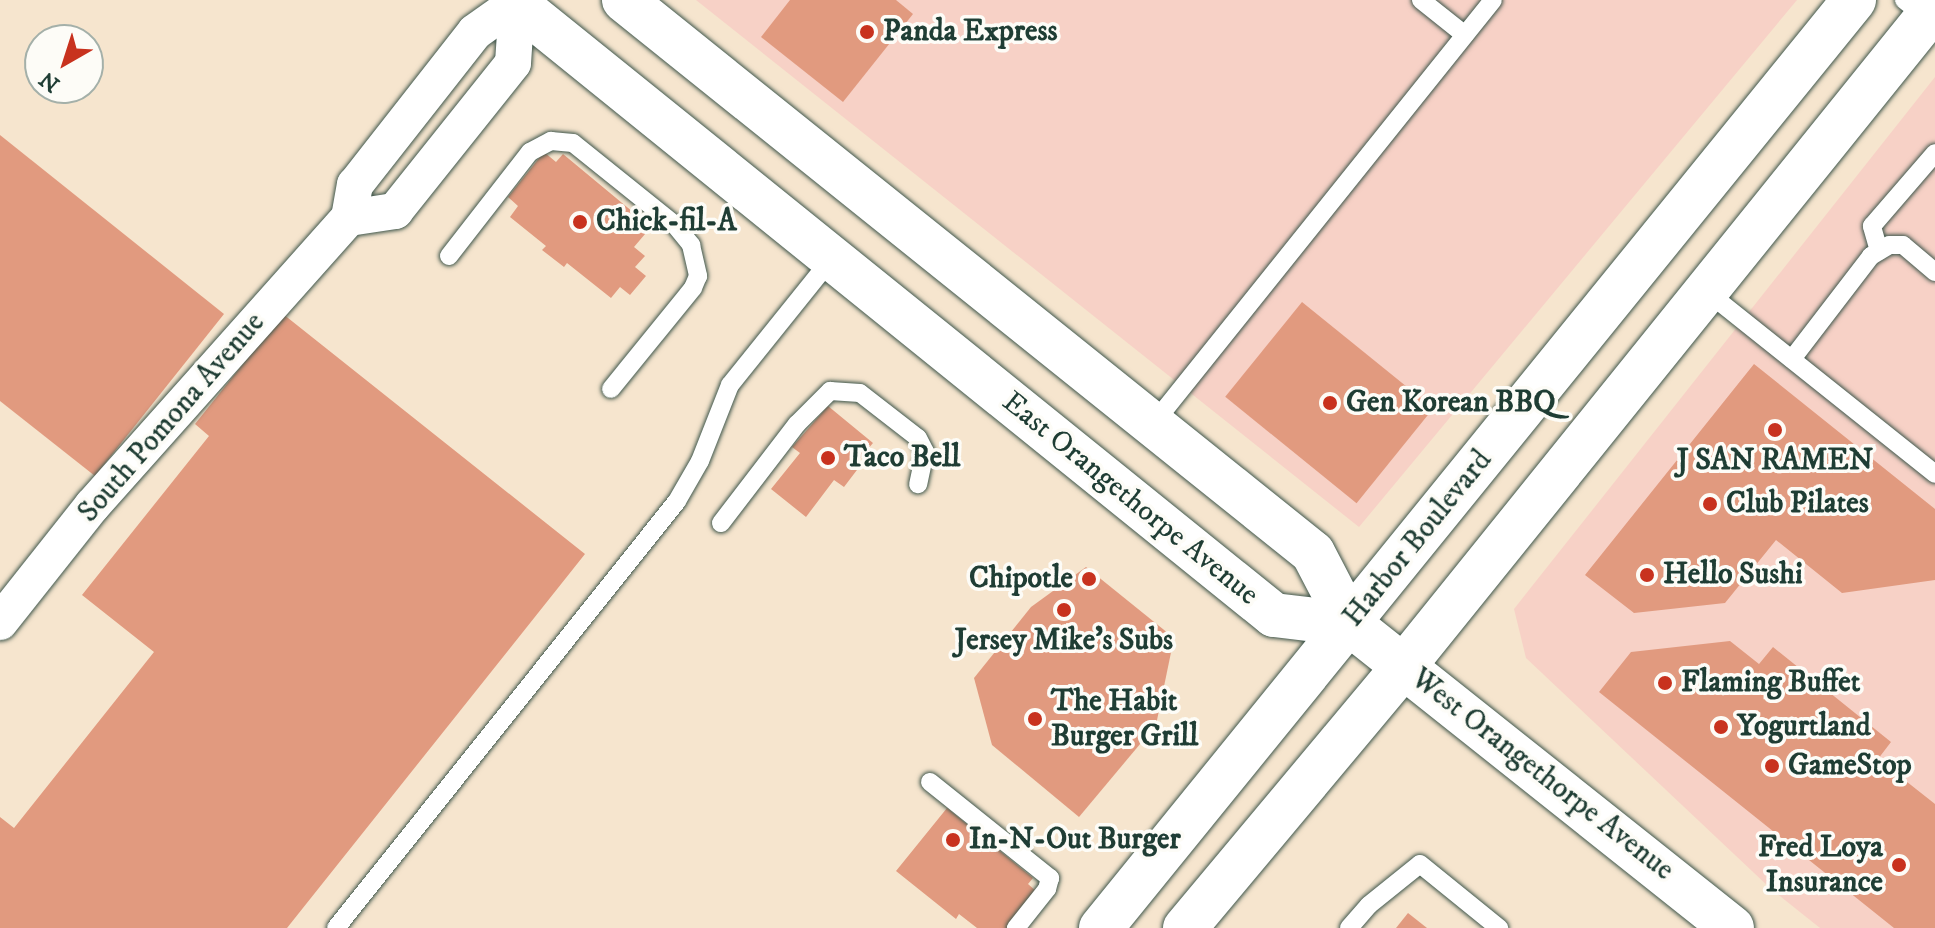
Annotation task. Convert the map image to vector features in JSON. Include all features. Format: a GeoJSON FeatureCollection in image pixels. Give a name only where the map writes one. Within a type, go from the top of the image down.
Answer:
{"type":"FeatureCollection","features":[{"type":"Feature","properties":{"kind":"main road"},"geometry":{"type":"LineString","coordinates":[[624,0],[1313,553],[1350,624]]}},
{"type":"Feature","properties":{"kind":"main road","name":"Harbor Boulevard"},"geometry":{"type":"LineString","coordinates":[[1101,928],[1854,0]]}},
{"type":"Feature","properties":{"kind":"main road","name":"East Orangethorpe Avenue"},"geometry":{"type":"LineString","coordinates":[[516,1],[1274,615],[1350,624]]}},
{"type":"Feature","properties":{"kind":"main road"},"geometry":{"type":"LineString","coordinates":[[1185,928],[1404,666],[1925,13]]}},
{"type":"Feature","properties":{"kind":"main road","name":"West Orangethorpe Avenue"},"geometry":{"type":"LineString","coordinates":[[1350,624],[1732,928]]}},
{"type":"Feature","properties":{"kind":"street","name":"South Pomona Avenue"},"geometry":{"type":"LineString","coordinates":[[0,622],[92,506],[349,218],[355,185],[475,32],[516,1]]}},
{"type":"Feature","properties":{"kind":"street"},"geometry":{"type":"LineString","coordinates":[[349,218],[395,211],[513,63],[516,1]]}},
{"type":"Feature","properties":{"kind":"lane"},"geometry":{"type":"LineString","coordinates":[[1421,0],[1465,35]]}},
{"type":"Feature","properties":{"kind":"lane"},"geometry":{"type":"LineString","coordinates":[[1153,424],[1493,0]]}},
{"type":"Feature","properties":{"kind":"lane"},"geometry":{"type":"LineString","coordinates":[[449,256],[530,152],[551,141],[573,143],[675,225],[691,245],[698,276],[693,288],[611,389]]}},
{"type":"Feature","properties":{"kind":"lane"},"geometry":{"type":"LineString","coordinates":[[1879,251],[1872,226],[1935,153]]}},
{"type":"Feature","properties":{"kind":"lane"},"geometry":{"type":"LineString","coordinates":[[1792,359],[1879,251],[1889,245],[1903,245],[1935,272]]}},
{"type":"Feature","properties":{"kind":"lane"},"geometry":{"type":"LineString","coordinates":[[336,928],[677,501],[700,461],[730,385],[832,258]]}},
{"type":"Feature","properties":{"kind":"lane"},"geometry":{"type":"LineString","coordinates":[[1706,291],[1935,474]]}},
{"type":"Feature","properties":{"kind":"lane"},"geometry":{"type":"LineString","coordinates":[[721,523],[797,424],[830,391],[860,393],[918,438],[925,452],[918,484]]}},
{"type":"Feature","properties":{"kind":"lane"},"geometry":{"type":"LineString","coordinates":[[930,782],[1050,878],[1047,889],[1016,928]]}},
{"type":"Feature","properties":{"kind":"lane"},"geometry":{"type":"LineString","coordinates":[[1349,928],[1369,905],[1420,864],[1499,928]]}},
{"type":"Feature","properties":{"kind":"shaded area"},"geometry":{"type":"Polygon","coordinates":[[[696,0],[1797,0],[1359,527],[696,0]]]}},
{"type":"Feature","properties":{"kind":"shaded area"},"geometry":{"type":"Polygon","coordinates":[[[1935,77],[1935,928],[1820,928],[1770,888],[1526,658],[1514,609],[1935,77]]]}},
{"type":"Feature","properties":{"kind":"building"},"geometry":{"type":"Polygon","coordinates":[[[790,0],[896,0],[913,14],[843,102],[761,37],[790,0]]]}},
{"type":"Feature","properties":{"kind":"building"},"geometry":{"type":"Polygon","coordinates":[[[0,135],[224,314],[95,476],[0,401],[0,135]]]}},
{"type":"Feature","properties":{"kind":"building","name":"Chick-fil-A"},"geometry":{"type":"Polygon","coordinates":[[[544,152],[556,162],[563,154],[651,227],[634,247],[645,256],[635,267],[646,276],[630,295],[620,287],[611,298],[567,263],[564,267],[542,250],[546,246],[510,217],[518,206],[508,197],[544,152]]]}},
{"type":"Feature","properties":{"kind":"building","name":"Gen Korean BBQ"},"geometry":{"type":"Polygon","coordinates":[[[1302,302],[1433,408],[1357,503],[1225,397],[1302,302]]]}},
{"type":"Feature","properties":{"kind":"building"},"geometry":{"type":"Polygon","coordinates":[[[283,314],[585,554],[287,928],[0,928],[0,817],[14,828],[154,652],[82,595],[209,436],[195,424],[283,314]]]}},
{"type":"Feature","properties":{"kind":"building"},"geometry":{"type":"Polygon","coordinates":[[[1754,364],[1935,509],[1935,580],[1842,593],[1776,540],[1725,603],[1634,613],[1585,575],[1754,364]]]}},
{"type":"Feature","properties":{"kind":"building","name":"Taco Bell"},"geometry":{"type":"Polygon","coordinates":[[[828,406],[873,443],[856,463],[860,466],[844,487],[834,480],[806,517],[771,489],[800,453],[792,447],[828,406]]]}},
{"type":"Feature","properties":{"kind":"building"},"geometry":{"type":"Polygon","coordinates":[[[1086,567],[1174,638],[1156,725],[1079,817],[992,745],[974,678],[1031,607],[1086,567]]]}},
{"type":"Feature","properties":{"kind":"building"},"geometry":{"type":"Polygon","coordinates":[[[1730,641],[1759,664],[1773,647],[1891,742],[1878,759],[1935,804],[1935,928],[1894,928],[1599,692],[1631,652],[1730,641]]]}},
{"type":"Feature","properties":{"kind":"building","name":"In-N-Out Burger"},"geometry":{"type":"Polygon","coordinates":[[[947,808],[1033,878],[1028,884],[1037,892],[1008,928],[977,928],[959,914],[956,919],[896,871],[947,808]]]}},
{"type":"Feature","properties":{"kind":"building"},"geometry":{"type":"Polygon","coordinates":[[[1408,913],[1427,928],[1396,928],[1408,913]]]}},
{"type":"Feature","properties":{"kind":"place","name":"Panda Express"},"geometry":{"type":"Point","coordinates":[867,32]}},
{"type":"Feature","properties":{"kind":"place","name":"Chick-fil-A"},"geometry":{"type":"Point","coordinates":[580,222]}},
{"type":"Feature","properties":{"kind":"place","name":"Gen Korean BBQ"},"geometry":{"type":"Point","coordinates":[1330,403]}},
{"type":"Feature","properties":{"kind":"place","name":"J SAN RAMEN"},"geometry":{"type":"Point","coordinates":[1775,430]}},
{"type":"Feature","properties":{"kind":"place","name":"Taco Bell"},"geometry":{"type":"Point","coordinates":[828,458]}},
{"type":"Feature","properties":{"kind":"place","name":"Club Pilates"},"geometry":{"type":"Point","coordinates":[1710,504]}},
{"type":"Feature","properties":{"kind":"place","name":"Hello Sushi"},"geometry":{"type":"Point","coordinates":[1647,575]}},
{"type":"Feature","properties":{"kind":"place","name":"Chipotle"},"geometry":{"type":"Point","coordinates":[1089,579]}},
{"type":"Feature","properties":{"kind":"place","name":"Jersey Mike's Subs"},"geometry":{"type":"Point","coordinates":[1064,610]}},
{"type":"Feature","properties":{"kind":"place","name":"Flaming Buffet"},"geometry":{"type":"Point","coordinates":[1665,683]}},
{"type":"Feature","properties":{"kind":"place","name":"The Habit Burger Grill"},"geometry":{"type":"Point","coordinates":[1035,719]}},
{"type":"Feature","properties":{"kind":"place","name":"Yogurtland"},"geometry":{"type":"Point","coordinates":[1721,727]}},
{"type":"Feature","properties":{"kind":"place","name":"GameStop"},"geometry":{"type":"Point","coordinates":[1772,766]}},
{"type":"Feature","properties":{"kind":"place","name":"In-N-Out Burger"},"geometry":{"type":"Point","coordinates":[953,840]}},
{"type":"Feature","properties":{"kind":"place","name":"Fred Loya Insurance"},"geometry":{"type":"Point","coordinates":[1899,865]}}]}
